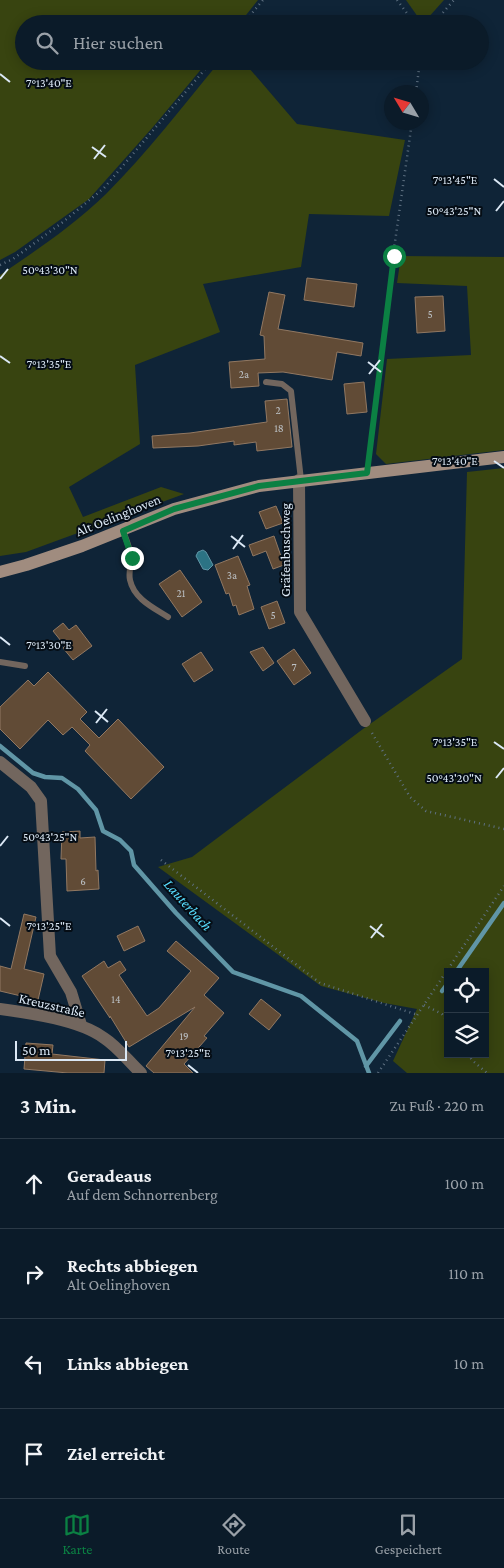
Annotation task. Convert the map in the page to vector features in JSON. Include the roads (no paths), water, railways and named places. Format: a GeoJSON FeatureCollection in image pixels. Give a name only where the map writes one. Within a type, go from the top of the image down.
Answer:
{"type":"FeatureCollection","features":[{"type":"Feature","properties":{"kind":"main road","name":"Alt Oelinghoven"},"geometry":{"type":"LineString","coordinates":[[0,572],[35,562],[123,531],[174,509],[259,486],[504,457]]}},
{"type":"Feature","properties":{"kind":"street","name":"Gräfenbuschweg"},"geometry":{"type":"LineString","coordinates":[[300,480],[300,612],[365,721]]}},
{"type":"Feature","properties":{"kind":"street"},"geometry":{"type":"LineString","coordinates":[[0,762],[31,787],[41,801],[50,956],[71,992],[80,1025]]}},
{"type":"Feature","properties":{"kind":"street","name":"Kreuzstraße"},"geometry":{"type":"LineString","coordinates":[[0,1009],[80,1025],[104,1038],[141,1073]]}},
{"type":"Feature","properties":{"kind":"lane"},"geometry":{"type":"LineString","coordinates":[[266,382],[282,384],[290,391],[300,480]]}},
{"type":"Feature","properties":{"kind":"lane"},"geometry":{"type":"LineString","coordinates":[[123,531],[132,558],[129,571],[133,590],[145,602],[168,617]]}},
{"type":"Feature","properties":{"kind":"lane"},"geometry":{"type":"LineString","coordinates":[[0,662],[25,666]]}},
{"type":"Feature","properties":{"kind":"waterway","name":"Lauterbach"},"geometry":{"type":"LineString","coordinates":[[0,746],[33,773],[45,777],[62,778],[78,789],[96,810],[103,831],[120,840],[131,851],[134,865],[176,913],[233,972],[301,996],[357,1041],[369,1073]]}},
{"type":"Feature","properties":{"kind":"waterway"},"geometry":{"type":"LineString","coordinates":[[459,968],[504,903]]}},
{"type":"Feature","properties":{"kind":"waterway"},"geometry":{"type":"LineString","coordinates":[[366,1066],[400,1021]]}}]}
